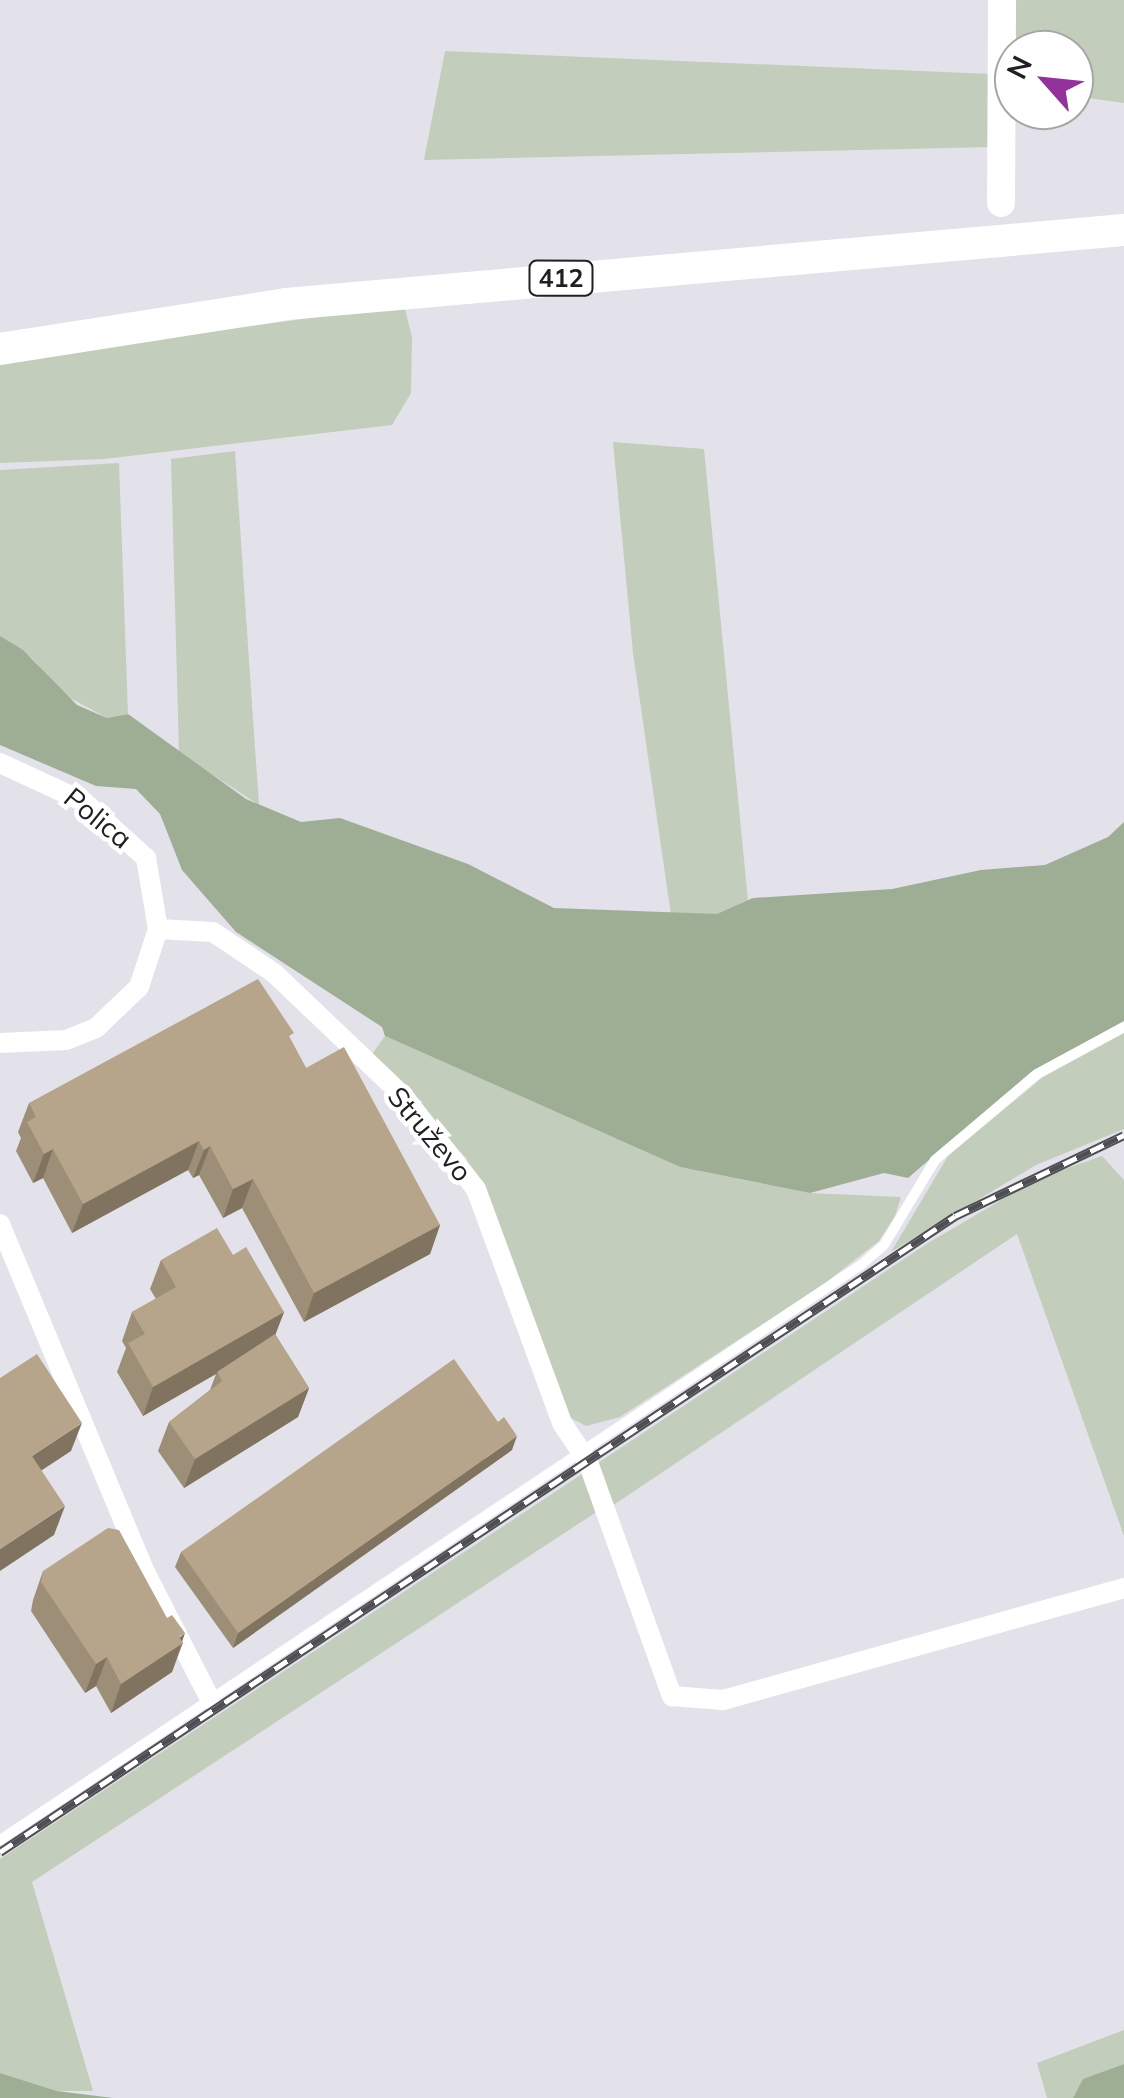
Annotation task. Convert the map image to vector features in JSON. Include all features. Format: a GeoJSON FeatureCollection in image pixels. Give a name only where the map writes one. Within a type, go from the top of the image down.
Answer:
{"type":"FeatureCollection","features":[{"type":"Feature","properties":{"kind":"main road","name":"412"},"geometry":{"type":"LineString","coordinates":[[0,349],[286,304],[1124,230]]}},
{"type":"Feature","properties":{"kind":"street"},"geometry":{"type":"LineString","coordinates":[[1001,203],[1002,0]]}},
{"type":"Feature","properties":{"kind":"street","name":"Polica"},"geometry":{"type":"LineString","coordinates":[[0,763],[84,802],[146,858],[158,928],[138,987],[96,1028],[66,1040],[0,1044]]}},
{"type":"Feature","properties":{"kind":"street","name":"Struževo"},"geometry":{"type":"LineString","coordinates":[[158,928],[212,932],[247,952],[445,1142],[476,1189],[504,1254],[576,1453],[588,1462],[672,1696],[686,1701],[723,1700],[1124,1588]]}},
{"type":"Feature","properties":{"kind":"street"},"geometry":{"type":"LineString","coordinates":[[0,1224],[143,1568],[210,1699]]}},
{"type":"Feature","properties":{"kind":"lane"},"geometry":{"type":"LineString","coordinates":[[0,1840],[861,1265],[884,1245],[936,1160],[1037,1074],[1124,1028]]}},
{"type":"Feature","properties":{"kind":"green space"},"geometry":{"type":"Polygon","coordinates":[[[1007,0],[1124,0],[1124,103],[1094,99],[1094,30],[1011,30],[1007,0]]]}},
{"type":"Feature","properties":{"kind":"green space"},"geometry":{"type":"Polygon","coordinates":[[[445,51],[991,74],[992,147],[424,160],[445,51]]]}},
{"type":"Feature","properties":{"kind":"green space"},"geometry":{"type":"Polygon","coordinates":[[[404,305],[412,337],[411,393],[392,425],[104,459],[0,463],[0,361],[404,305]]]}},
{"type":"Feature","properties":{"kind":"green space"},"geometry":{"type":"Polygon","coordinates":[[[613,442],[704,449],[748,901],[718,914],[671,915],[633,653],[613,442]]]}},
{"type":"Feature","properties":{"kind":"green space"},"geometry":{"type":"Polygon","coordinates":[[[235,451],[259,805],[179,753],[171,459],[235,451]]]}},
{"type":"Feature","properties":{"kind":"green space"},"geometry":{"type":"Polygon","coordinates":[[[119,463],[128,714],[107,718],[63,694],[33,659],[0,636],[0,470],[119,463]]]}},
{"type":"Feature","properties":{"kind":"green space"},"geometry":{"type":"Polygon","coordinates":[[[0,636],[23,650],[77,705],[107,718],[128,714],[246,799],[301,822],[340,818],[468,864],[554,908],[717,914],[753,898],[892,889],[981,870],[1045,865],[1108,837],[1124,822],[1124,1021],[1031,1072],[908,1178],[884,1173],[810,1193],[680,1167],[385,1036],[382,1027],[236,932],[182,870],[160,814],[136,789],[96,786],[0,745],[0,636]]]}},
{"type":"Feature","properties":{"kind":"green space"},"geometry":{"type":"Polygon","coordinates":[[[1124,1033],[1124,1129],[1036,1165],[891,1252],[948,1156],[1043,1077],[1124,1033]]]}},
{"type":"Feature","properties":{"kind":"green space"},"geometry":{"type":"Polygon","coordinates":[[[385,1036],[680,1167],[810,1193],[901,1197],[895,1216],[879,1241],[824,1284],[620,1417],[586,1426],[569,1417],[466,1158],[370,1057],[385,1036]]]}},
{"type":"Feature","properties":{"kind":"green space"},"geometry":{"type":"Polygon","coordinates":[[[1102,1156],[1124,1180],[1124,1536],[1017,1234],[609,1508],[595,1465],[928,1243],[1039,1178],[1102,1156]]]}},
{"type":"Feature","properties":{"kind":"green space"},"geometry":{"type":"Polygon","coordinates":[[[585,1472],[598,1511],[32,1882],[93,2091],[57,2091],[0,2073],[0,1859],[585,1472]]]}},
{"type":"Feature","properties":{"kind":"green space"},"geometry":{"type":"Polygon","coordinates":[[[1124,2030],[1124,2064],[1084,2079],[1073,2098],[1047,2098],[1037,2063],[1124,2030]]]}},
{"type":"Feature","properties":{"kind":"green space"},"geometry":{"type":"Polygon","coordinates":[[[1124,2064],[1124,2098],[1073,2098],[1083,2079],[1124,2064]]]}},
{"type":"Feature","properties":{"kind":"green space"},"geometry":{"type":"Polygon","coordinates":[[[0,2073],[57,2091],[113,2098],[0,2098],[0,2073]]]}},
{"type":"Feature","properties":{"kind":"building"},"geometry":{"type":"Polygon","coordinates":[[[258,979],[294,1033],[289,1036],[306,1068],[344,1047],[440,1225],[314,1293],[253,1179],[233,1189],[210,1146],[204,1150],[199,1141],[83,1204],[53,1149],[44,1154],[27,1122],[36,1117],[29,1103],[258,979]]]}},
{"type":"Feature","properties":{"kind":"building"},"geometry":{"type":"Polygon","coordinates":[[[217,1228],[233,1255],[246,1247],[284,1312],[153,1387],[128,1343],[145,1334],[132,1312],[176,1287],[161,1260],[217,1228]]]}},
{"type":"Feature","properties":{"kind":"building"},"geometry":{"type":"Polygon","coordinates":[[[275,1334],[309,1388],[195,1459],[169,1422],[222,1381],[217,1372],[275,1334]]]}},
{"type":"Feature","properties":{"kind":"building"},"geometry":{"type":"Polygon","coordinates":[[[37,1354],[82,1423],[32,1456],[65,1506],[0,1549],[0,1378],[37,1354]]]}},
{"type":"Feature","properties":{"kind":"building"},"geometry":{"type":"Polygon","coordinates":[[[454,1359],[498,1422],[504,1417],[517,1436],[238,1633],[181,1552],[454,1359]]]}},
{"type":"Feature","properties":{"kind":"building"},"geometry":{"type":"Polygon","coordinates":[[[108,1528],[119,1530],[167,1618],[172,1615],[185,1633],[179,1637],[183,1643],[121,1684],[107,1657],[96,1664],[41,1582],[43,1571],[108,1528]]]}},
{"type":"Feature","properties":{"kind":"railway"},"geometry":{"type":"LineString","coordinates":[[0,1852],[955,1216],[1124,1135]]}}]}
